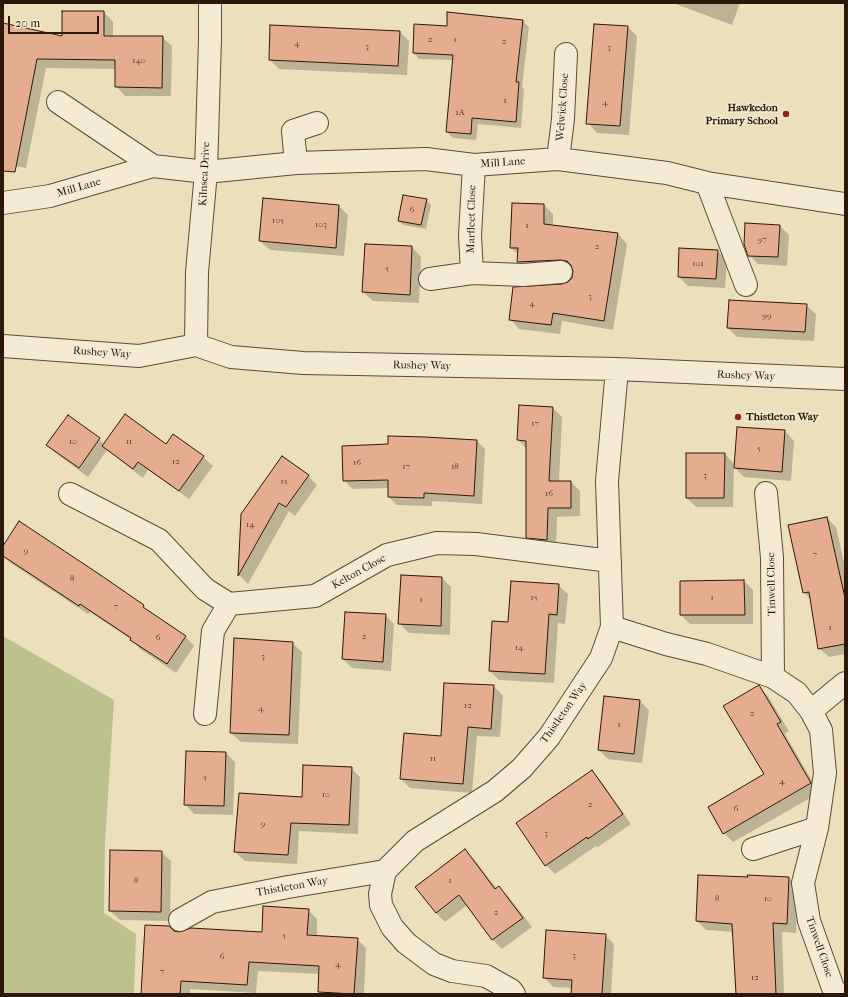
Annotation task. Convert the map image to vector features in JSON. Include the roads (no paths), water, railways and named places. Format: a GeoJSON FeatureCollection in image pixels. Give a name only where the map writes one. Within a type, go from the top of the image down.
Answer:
{"type":"FeatureCollection","features":[{"type":"Feature","properties":{"kind":"street","name":"Kilnsea Drive"},"geometry":{"type":"LineString","coordinates":[[196,345],[197,272],[206,172],[210,3]]}},
{"type":"Feature","properties":{"kind":"street","name":"Welwick Close"},"geometry":{"type":"LineString","coordinates":[[558,159],[563,119],[566,54]]}},
{"type":"Feature","properties":{"kind":"street","name":"Mill Lane"},"geometry":{"type":"LineString","coordinates":[[58,102],[153,166]]}},
{"type":"Feature","properties":{"kind":"street"},"geometry":{"type":"LineString","coordinates":[[296,164],[293,131],[317,123]]}},
{"type":"Feature","properties":{"kind":"street","name":"Mill Lane"},"geometry":{"type":"LineString","coordinates":[[3,203],[50,196],[153,166],[206,172],[296,164],[426,159],[474,165],[558,159],[667,174],[707,183],[845,204]]}},
{"type":"Feature","properties":{"kind":"street","name":"Marfleet Close"},"geometry":{"type":"LineString","coordinates":[[472,273],[470,236],[474,165]]}},
{"type":"Feature","properties":{"kind":"street"},"geometry":{"type":"LineString","coordinates":[[707,183],[746,285]]}},
{"type":"Feature","properties":{"kind":"street"},"geometry":{"type":"LineString","coordinates":[[430,279],[472,273],[523,274],[561,272]]}},
{"type":"Feature","properties":{"kind":"street","name":"Rushey Way"},"geometry":{"type":"LineString","coordinates":[[3,346],[140,356],[196,345],[230,357],[303,364],[617,369],[845,379]]}},
{"type":"Feature","properties":{"kind":"street","name":"Thistleton Way"},"geometry":{"type":"LineString","coordinates":[[180,920],[212,902],[288,887],[385,871],[415,841],[494,791],[522,768],[549,737],[601,658],[612,627],[606,481],[617,369]]}},
{"type":"Feature","properties":{"kind":"street","name":"Tinwell Close"},"geometry":{"type":"LineString","coordinates":[[766,492],[772,558],[773,677]]}},
{"type":"Feature","properties":{"kind":"street"},"geometry":{"type":"LineString","coordinates":[[70,494],[159,540],[205,589],[229,604],[213,631],[205,714]]}},
{"type":"Feature","properties":{"kind":"street","name":"Kelton Close"},"geometry":{"type":"LineString","coordinates":[[229,604],[315,596],[387,555],[437,543],[476,544],[610,560]]}},
{"type":"Feature","properties":{"kind":"street","name":"Tinwell Close"},"geometry":{"type":"LineString","coordinates":[[612,627],[666,644],[707,654],[773,677],[797,693],[811,711],[821,730],[825,773],[817,828],[803,883],[809,921],[834,988],[838,994]]}},
{"type":"Feature","properties":{"kind":"street"},"geometry":{"type":"LineString","coordinates":[[811,711],[845,683]]}},
{"type":"Feature","properties":{"kind":"street"},"geometry":{"type":"LineString","coordinates":[[753,849],[817,828]]}},
{"type":"Feature","properties":{"kind":"street"},"geometry":{"type":"LineString","coordinates":[[385,871],[380,894],[381,905],[392,927],[406,943],[434,964],[452,970],[486,976],[511,990],[514,994]]}},
{"type":"Feature","properties":{"kind":"place","name":"Hawkedon Primary School"},"geometry":{"type":"Point","coordinates":[786,114]}},
{"type":"Feature","properties":{"kind":"place","name":"Thistleton Way"},"geometry":{"type":"Point","coordinates":[738,417]}}]}
